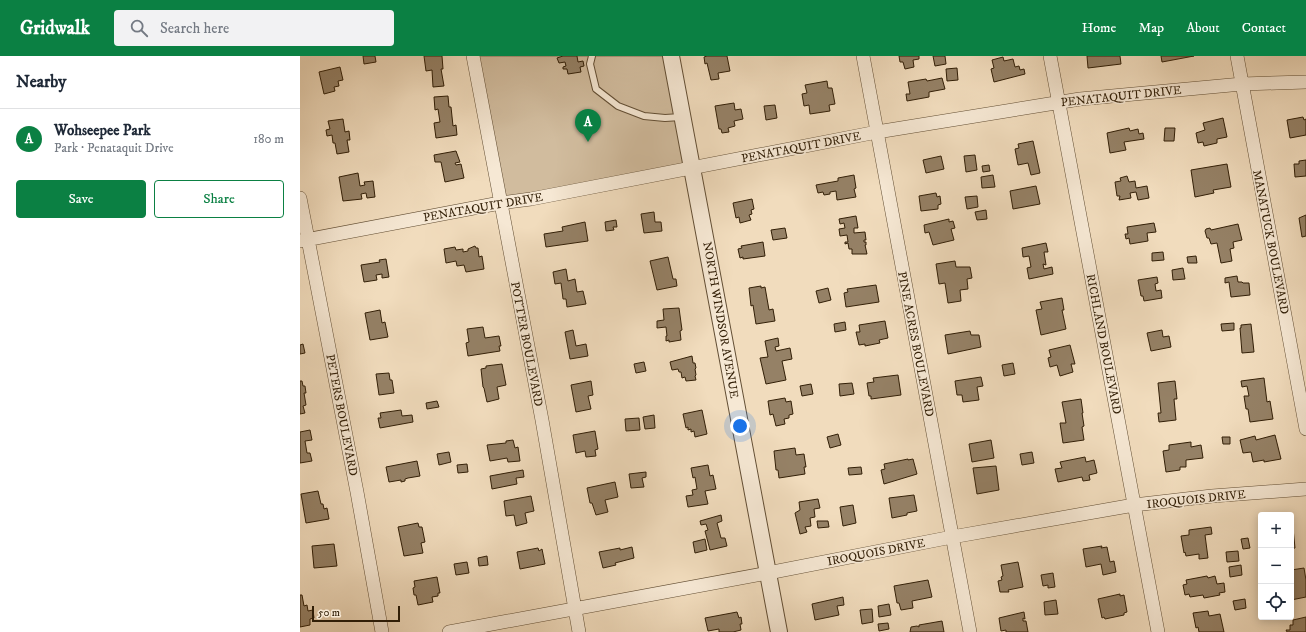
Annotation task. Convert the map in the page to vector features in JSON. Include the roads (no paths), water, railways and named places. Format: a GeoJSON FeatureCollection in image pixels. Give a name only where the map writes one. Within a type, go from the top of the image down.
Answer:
{"type":"FeatureCollection","features":[{"type":"Feature","properties":{"kind":"street","name":"POTTER BOULEVARD"},"geometry":{"type":"LineString","coordinates":[[473,56],[542,420],[579,632]]}},
{"type":"Feature","properties":{"kind":"street","name":"NORTH WINDSOR AVENUE"},"geometry":{"type":"LineString","coordinates":[[671,56],[779,632]]}},
{"type":"Feature","properties":{"kind":"street","name":"PINE ACRES BOULEVARD"},"geometry":{"type":"LineString","coordinates":[[863,56],[970,632]]}},
{"type":"Feature","properties":{"kind":"street","name":"RICHLAND BOULEVARD"},"geometry":{"type":"LineString","coordinates":[[1050,56],[1158,632]]}},
{"type":"Feature","properties":{"kind":"street","name":"MANATUCK BOULEVARD"},"geometry":{"type":"LineString","coordinates":[[1237,56],[1306,429]]}},
{"type":"Feature","properties":{"kind":"street","name":"PENATAQUIT DRIVE"},"geometry":{"type":"LineString","coordinates":[[304,240],[877,132],[1088,98],[1242,84],[1306,82]]}},
{"type":"Feature","properties":{"kind":"street","name":"PETERS BOULEVARD"},"geometry":{"type":"LineString","coordinates":[[300,198],[304,240],[357,492],[382,632]]}},
{"type":"Feature","properties":{"kind":"street","name":"IROQUOIS DRIVE"},"geometry":{"type":"LineString","coordinates":[[449,632],[768,573],[952,537],[1134,505],[1306,488]]}},
{"type":"Feature","properties":{"kind":"lane"},"geometry":{"type":"LineString","coordinates":[[592,56],[590,64],[596,88],[618,106],[644,116],[665,118],[683,116]]}},
{"type":"Feature","properties":{"kind":"place","name":"Wohseepee Park"},"geometry":{"type":"Point","coordinates":[588,142]}}]}
